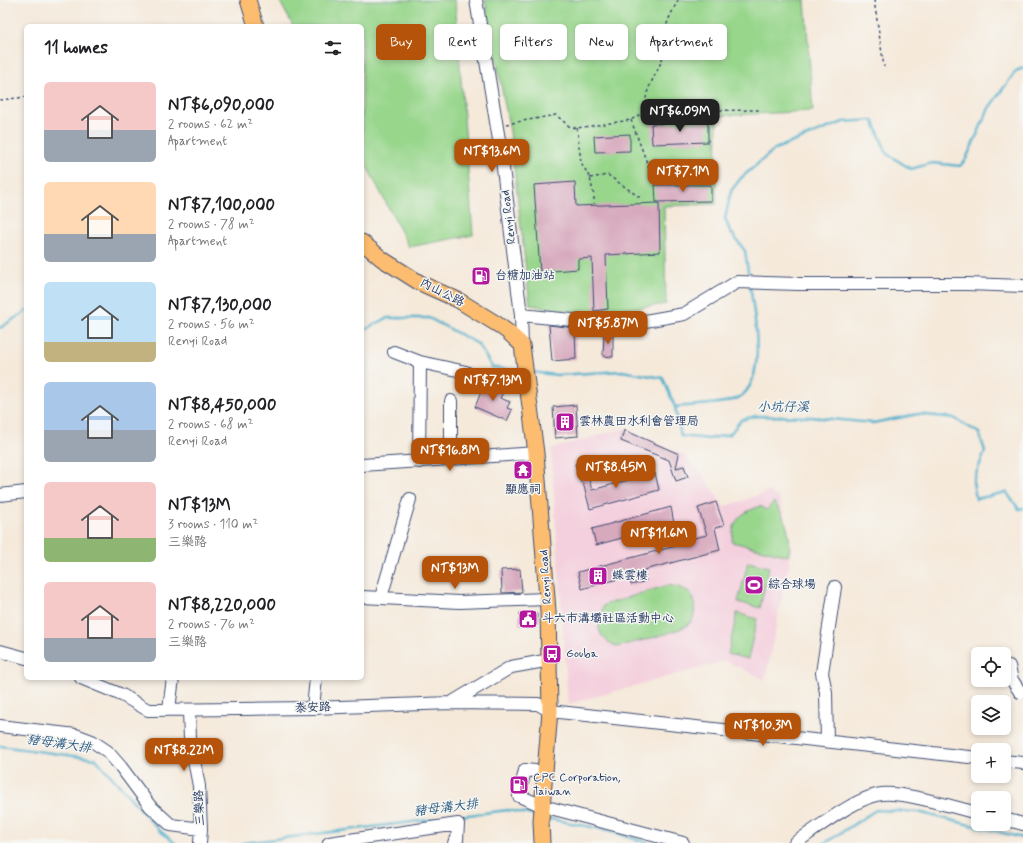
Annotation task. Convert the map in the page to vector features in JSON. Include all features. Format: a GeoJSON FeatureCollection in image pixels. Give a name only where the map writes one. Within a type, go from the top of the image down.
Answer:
{"type":"FeatureCollection","features":[{"type":"Feature","properties":{"kind":"main road"},"geometry":{"type":"LineString","coordinates":[[248,0],[255,24]]}},
{"type":"Feature","properties":{"kind":"main road","name":"內山公路"},"geometry":{"type":"LineString","coordinates":[[364,244],[382,259],[420,282],[458,300],[497,324],[522,345]]}},
{"type":"Feature","properties":{"kind":"main road","name":"Renyi Road"},"geometry":{"type":"LineString","coordinates":[[522,345],[536,453],[548,599],[550,711],[542,821],[542,843]]}},
{"type":"Feature","properties":{"kind":"street","name":"Renyi Road"},"geometry":{"type":"LineString","coordinates":[[476,0],[497,125],[521,315],[522,345]]}},
{"type":"Feature","properties":{"kind":"street"},"geometry":{"type":"LineString","coordinates":[[521,315],[623,325],[684,314],[737,282],[799,284],[967,284],[1023,286]]}},
{"type":"Feature","properties":{"kind":"street"},"geometry":{"type":"LineString","coordinates":[[394,352],[420,362],[466,372]]}},
{"type":"Feature","properties":{"kind":"street"},"geometry":{"type":"LineString","coordinates":[[419,462],[420,362]]}},
{"type":"Feature","properties":{"kind":"street"},"geometry":{"type":"LineString","coordinates":[[451,401],[451,460]]}},
{"type":"Feature","properties":{"kind":"street"},"geometry":{"type":"LineString","coordinates":[[364,465],[536,453]]}},
{"type":"Feature","properties":{"kind":"street"},"geometry":{"type":"LineString","coordinates":[[0,495],[24,492]]}},
{"type":"Feature","properties":{"kind":"street"},"geometry":{"type":"LineString","coordinates":[[381,597],[410,499]]}},
{"type":"Feature","properties":{"kind":"street"},"geometry":{"type":"LineString","coordinates":[[826,742],[826,692],[822,673],[835,587]]}},
{"type":"Feature","properties":{"kind":"street"},"geometry":{"type":"LineString","coordinates":[[364,597],[459,602],[548,599]]}},
{"type":"Feature","properties":{"kind":"street"},"geometry":{"type":"LineString","coordinates":[[0,651],[24,657]]}},
{"type":"Feature","properties":{"kind":"street"},"geometry":{"type":"LineString","coordinates":[[451,703],[511,667],[550,660]]}},
{"type":"Feature","properties":{"kind":"street"},"geometry":{"type":"LineString","coordinates":[[1011,675],[1012,680],[1020,692],[1023,692]]}},
{"type":"Feature","properties":{"kind":"street","name":"泰安路"},"geometry":{"type":"LineString","coordinates":[[86,680],[122,695],[148,710],[169,709],[189,711],[451,703],[538,704],[550,711],[971,757]]}},
{"type":"Feature","properties":{"kind":"street"},"geometry":{"type":"LineString","coordinates":[[169,709],[173,680]]}},
{"type":"Feature","properties":{"kind":"street"},"geometry":{"type":"LineString","coordinates":[[313,708],[316,680]]}},
{"type":"Feature","properties":{"kind":"street","name":"三樂路"},"geometry":{"type":"LineString","coordinates":[[189,711],[190,738],[199,786],[201,835]]}},
{"type":"Feature","properties":{"kind":"street"},"geometry":{"type":"LineString","coordinates":[[0,726],[76,736],[92,742],[107,751],[150,806],[171,825],[201,835]]}},
{"type":"Feature","properties":{"kind":"street"},"geometry":{"type":"LineString","coordinates":[[1011,762],[1023,763]]}},
{"type":"Feature","properties":{"kind":"street"},"geometry":{"type":"LineString","coordinates":[[546,772],[525,770],[519,796],[543,806],[683,843]]}},
{"type":"Feature","properties":{"kind":"street"},"geometry":{"type":"LineString","coordinates":[[795,843],[862,800],[882,794],[896,794],[971,811]]}},
{"type":"Feature","properties":{"kind":"street"},"geometry":{"type":"LineString","coordinates":[[1011,821],[1023,824]]}},
{"type":"Feature","properties":{"kind":"street"},"geometry":{"type":"LineString","coordinates":[[329,843],[458,824],[457,840],[454,843]]}},
{"type":"Feature","properties":{"kind":"path"},"geometry":{"type":"LineString","coordinates":[[645,111],[645,97],[648,86],[662,59],[666,29],[678,0]]}},
{"type":"Feature","properties":{"kind":"path"},"geometry":{"type":"LineString","coordinates":[[874,0],[884,67]]}},
{"type":"Feature","properties":{"kind":"path"},"geometry":{"type":"LineString","coordinates":[[0,100],[24,97]]}},
{"type":"Feature","properties":{"kind":"path"},"geometry":{"type":"LineString","coordinates":[[497,125],[556,116],[570,126],[577,128],[631,120],[645,111],[759,110]]}},
{"type":"Feature","properties":{"kind":"path"},"geometry":{"type":"LineString","coordinates":[[631,120],[652,179]]}},
{"type":"Feature","properties":{"kind":"path"},"geometry":{"type":"LineString","coordinates":[[577,128],[581,162],[590,178],[594,196],[594,204]]}},
{"type":"Feature","properties":{"kind":"path"},"geometry":{"type":"LineString","coordinates":[[590,178],[608,175],[642,199]]}},
{"type":"Feature","properties":{"kind":"shaded area"},"geometry":{"type":"Polygon","coordinates":[[[625,428],[682,454],[702,473],[724,507],[770,491],[780,500],[792,547],[765,680],[726,661],[568,704],[551,449],[625,428]]]}},
{"type":"Feature","properties":{"kind":"green space"},"geometry":{"type":"Polygon","coordinates":[[[279,0],[455,0],[457,24],[434,24],[434,60],[460,60],[473,235],[409,247],[364,161],[364,24],[292,24],[279,0]]]}},
{"type":"Feature","properties":{"kind":"green space"},"geometry":{"type":"Polygon","coordinates":[[[485,0],[805,0],[813,111],[717,116],[716,204],[664,206],[666,304],[590,314],[530,305],[510,132],[492,37],[492,24],[490,24],[485,0]]]}},
{"type":"Feature","properties":{"kind":"green space"},"geometry":{"type":"Polygon","coordinates":[[[774,502],[785,520],[789,535],[788,556],[732,542],[734,528],[738,518],[760,506],[766,510],[774,502]]]}},
{"type":"Feature","properties":{"kind":"green space","name":"綜合球場"},"geometry":{"type":"Polygon","coordinates":[[[748,562],[769,567],[760,608],[738,602],[748,562]]]}},
{"type":"Feature","properties":{"kind":"green space"},"geometry":{"type":"Polygon","coordinates":[[[668,585],[684,589],[691,594],[693,598],[694,613],[690,623],[677,630],[617,647],[605,639],[601,634],[599,630],[599,619],[604,605],[668,585]]]}},
{"type":"Feature","properties":{"kind":"green space","name":"綜合球場"},"geometry":{"type":"Polygon","coordinates":[[[737,613],[757,619],[748,659],[728,654],[737,613]]]}},
{"type":"Feature","properties":{"kind":"building"},"geometry":{"type":"Polygon","coordinates":[[[708,122],[708,142],[652,144],[651,124],[708,122]]]}},
{"type":"Feature","properties":{"kind":"building"},"geometry":{"type":"Polygon","coordinates":[[[630,134],[630,151],[595,152],[594,136],[630,134]]]}},
{"type":"Feature","properties":{"kind":"building"},"geometry":{"type":"Polygon","coordinates":[[[575,182],[576,206],[659,203],[660,252],[606,255],[608,309],[594,311],[592,258],[578,259],[578,269],[540,272],[534,185],[575,182]]]}},
{"type":"Feature","properties":{"kind":"building"},"geometry":{"type":"Polygon","coordinates":[[[655,185],[711,185],[711,201],[656,202],[655,185]]]}},
{"type":"Feature","properties":{"kind":"building"},"geometry":{"type":"Polygon","coordinates":[[[549,325],[575,328],[576,359],[552,361],[549,325]]]}},
{"type":"Feature","properties":{"kind":"building"},"geometry":{"type":"Polygon","coordinates":[[[604,334],[613,334],[613,357],[603,356],[604,334]]]}},
{"type":"Feature","properties":{"kind":"building"},"geometry":{"type":"Polygon","coordinates":[[[482,382],[503,392],[500,398],[510,402],[507,408],[512,410],[507,421],[475,407],[481,392],[478,391],[482,382]]]}},
{"type":"Feature","properties":{"kind":"building","name":"雲林農田水利會管理局"},"geometry":{"type":"Polygon","coordinates":[[[576,405],[578,436],[555,438],[553,407],[576,405]]]}},
{"type":"Feature","properties":{"kind":"building"},"geometry":{"type":"Polygon","coordinates":[[[624,430],[679,454],[676,468],[684,466],[688,477],[676,481],[669,460],[621,441],[624,430]]]}},
{"type":"Feature","properties":{"kind":"building"},"geometry":{"type":"Polygon","coordinates":[[[583,461],[592,490],[655,473],[659,490],[590,509],[583,483],[581,483],[575,464],[583,461]]]}},
{"type":"Feature","properties":{"kind":"building"},"geometry":{"type":"Polygon","coordinates":[[[716,502],[724,525],[715,528],[720,550],[644,570],[646,581],[631,585],[629,576],[582,589],[578,572],[691,542],[690,539],[707,535],[698,508],[716,502]]]}},
{"type":"Feature","properties":{"kind":"building"},"geometry":{"type":"Polygon","coordinates":[[[671,507],[674,524],[596,545],[592,529],[671,507]]]}},
{"type":"Feature","properties":{"kind":"building"},"geometry":{"type":"Polygon","coordinates":[[[520,569],[522,592],[502,593],[501,570],[520,569]]]}},
{"type":"Feature","properties":{"kind":"building","name":"斗六市溝壩社區活動中心"},"geometry":{"type":"Polygon","coordinates":[[[520,613],[537,613],[537,625],[519,625],[520,613]]]}},
{"type":"Feature","properties":{"kind":"waterway"},"geometry":{"type":"LineString","coordinates":[[749,278],[745,251],[730,231],[725,219],[731,191],[741,178],[775,149],[843,122],[873,120],[887,154],[911,169],[932,163],[960,166],[966,159],[989,108],[1016,71],[1023,68]]}},
{"type":"Feature","properties":{"kind":"waterway"},"geometry":{"type":"LineString","coordinates":[[675,407],[726,402],[745,393],[752,381],[756,366],[757,349],[750,285]]}},
{"type":"Feature","properties":{"kind":"waterway","name":"小坑仔溪"},"geometry":{"type":"LineString","coordinates":[[0,328],[24,312]]}},
{"type":"Feature","properties":{"kind":"waterway","name":"小坑仔溪"},"geometry":{"type":"LineString","coordinates":[[364,330],[387,318],[429,318],[478,344],[492,367],[520,371]]}},
{"type":"Feature","properties":{"kind":"waterway","name":"小坑仔溪"},"geometry":{"type":"LineString","coordinates":[[531,372],[557,375],[622,371],[663,378],[675,407],[681,436],[709,439],[730,434],[741,420],[756,416],[811,417],[873,423],[918,414],[954,418],[979,433],[985,451],[973,482],[976,499],[1006,492],[1019,509],[1023,508]]}},
{"type":"Feature","properties":{"kind":"waterway","name":"豬母溝大排"},"geometry":{"type":"LineString","coordinates":[[0,746],[96,759],[159,830],[175,843]]}},
{"type":"Feature","properties":{"kind":"waterway","name":"豬母溝大排"},"geometry":{"type":"LineString","coordinates":[[243,843],[508,810],[537,816]]}},
{"type":"Feature","properties":{"kind":"waterway","name":"豬母溝大排"},"geometry":{"type":"LineString","coordinates":[[825,843],[876,810],[918,812],[1023,838]]}},
{"type":"Feature","properties":{"kind":"waterway","name":"豬母溝大排"},"geometry":{"type":"LineString","coordinates":[[546,818],[606,830],[648,843]]}},
{"type":"Feature","properties":{"kind":"place","name":"台糖加油站"},"geometry":{"type":"Point","coordinates":[481,276]}},
{"type":"Feature","properties":{"kind":"place","name":"雲林農田水利會管理局"},"geometry":{"type":"Point","coordinates":[565,422]}},
{"type":"Feature","properties":{"kind":"place","name":"顯應祠"},"geometry":{"type":"Point","coordinates":[523,470]}},
{"type":"Feature","properties":{"kind":"place","name":"蝶雲樓"},"geometry":{"type":"Point","coordinates":[598,576]}},
{"type":"Feature","properties":{"kind":"place","name":"綜合球場"},"geometry":{"type":"Point","coordinates":[754,585]}},
{"type":"Feature","properties":{"kind":"place","name":"斗六市溝壩社區活動中心"},"geometry":{"type":"Point","coordinates":[528,619]}},
{"type":"Feature","properties":{"kind":"place","name":"Gouba"},"geometry":{"type":"Point","coordinates":[552,654]}},
{"type":"Feature","properties":{"kind":"place","name":"CPC Corporation, Taiwan"},"geometry":{"type":"Point","coordinates":[519,785]}}]}
